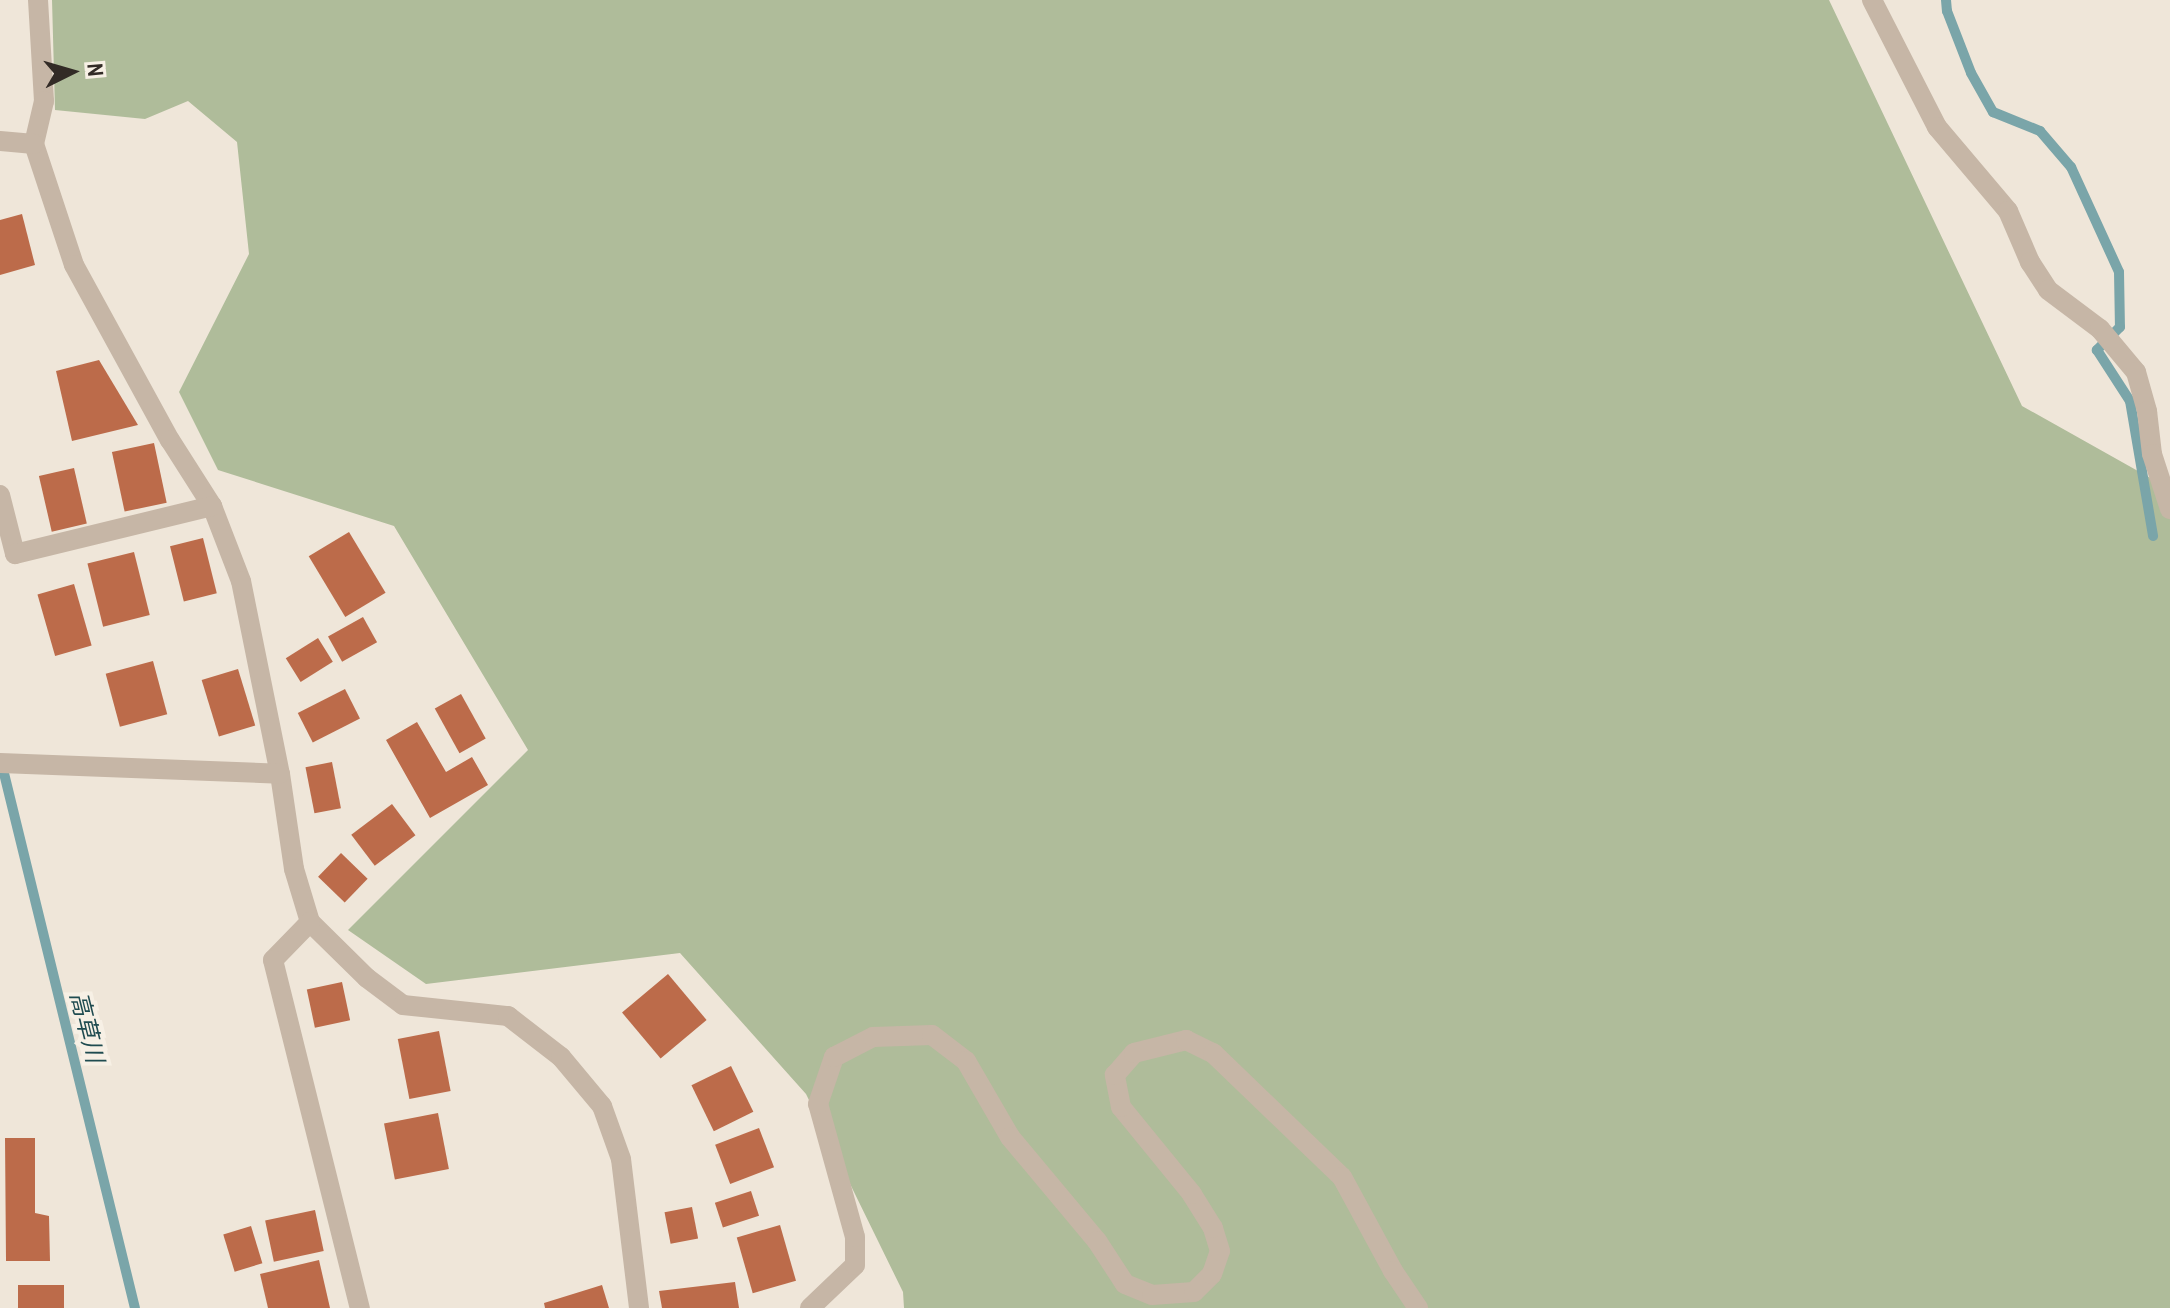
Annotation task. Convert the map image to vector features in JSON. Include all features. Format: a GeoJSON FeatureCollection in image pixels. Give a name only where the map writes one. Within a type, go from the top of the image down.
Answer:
{"type":"FeatureCollection","features":[{"type":"Feature","properties":{"kind":"street"},"geometry":{"type":"LineString","coordinates":[[38,0],[44,101],[34,144],[74,265],[170,440],[212,506],[241,581],[280,774],[294,869],[310,922],[367,978],[403,1005],[508,1016],[569,1067],[602,1106],[621,1159],[639,1308]]}},
{"type":"Feature","properties":{"kind":"street"},"geometry":{"type":"LineString","coordinates":[[1872,0],[1937,127],[2008,211],[2030,262],[2048,290],[2100,329],[2136,372],[2147,411],[2152,454],[2170,509]]}},
{"type":"Feature","properties":{"kind":"street"},"geometry":{"type":"LineString","coordinates":[[0,141],[34,144]]}},
{"type":"Feature","properties":{"kind":"street"},"geometry":{"type":"LineString","coordinates":[[0,495],[15,554],[212,506]]}},
{"type":"Feature","properties":{"kind":"street"},"geometry":{"type":"LineString","coordinates":[[0,763],[280,774]]}},
{"type":"Feature","properties":{"kind":"street"},"geometry":{"type":"LineString","coordinates":[[310,922],[273,960],[360,1308]]}},
{"type":"Feature","properties":{"kind":"street"},"geometry":{"type":"LineString","coordinates":[[810,1308],[855,1265],[855,1237],[818,1104],[834,1057],[873,1037],[932,1035],[966,1061],[1010,1137],[1097,1241],[1125,1284],[1152,1295],[1194,1292],[1212,1274],[1220,1251],[1213,1228],[1192,1194],[1121,1107],[1115,1075],[1134,1053],[1186,1040],[1213,1053],[1342,1177],[1393,1271],[1418,1308]]}},
{"type":"Feature","properties":{"kind":"green space"},"geometry":{"type":"Polygon","coordinates":[[[52,0],[1829,0],[2022,406],[2170,489],[2170,1308],[904,1308],[903,1292],[806,1094],[680,953],[426,984],[348,930],[528,750],[394,526],[218,470],[179,392],[249,254],[237,142],[188,101],[145,119],[55,110],[52,0]]]}},
{"type":"Feature","properties":{"kind":"building"},"geometry":{"type":"Polygon","coordinates":[[[22,214],[35,265],[0,275],[0,220],[22,214]]]}},
{"type":"Feature","properties":{"kind":"building"},"geometry":{"type":"Polygon","coordinates":[[[99,360],[138,425],[72,441],[56,371],[99,360]]]}},
{"type":"Feature","properties":{"kind":"building"},"geometry":{"type":"Polygon","coordinates":[[[154,443],[167,503],[125,512],[112,452],[154,443]]]}},
{"type":"Feature","properties":{"kind":"building"},"geometry":{"type":"Polygon","coordinates":[[[74,468],[87,524],[52,532],[39,476],[74,468]]]}},
{"type":"Feature","properties":{"kind":"building"},"geometry":{"type":"Polygon","coordinates":[[[349,532],[386,593],[345,617],[309,556],[349,532]]]}},
{"type":"Feature","properties":{"kind":"building"},"geometry":{"type":"Polygon","coordinates":[[[203,538],[217,593],[184,602],[170,546],[203,538]]]}},
{"type":"Feature","properties":{"kind":"building"},"geometry":{"type":"Polygon","coordinates":[[[134,552],[150,615],[103,627],[87,564],[134,552]]]}},
{"type":"Feature","properties":{"kind":"building"},"geometry":{"type":"Polygon","coordinates":[[[74,584],[92,646],[55,656],[37,594],[74,584]]]}},
{"type":"Feature","properties":{"kind":"building"},"geometry":{"type":"Polygon","coordinates":[[[363,617],[377,642],[342,662],[328,636],[363,617]]]}},
{"type":"Feature","properties":{"kind":"building"},"geometry":{"type":"Polygon","coordinates":[[[318,638],[333,662],[301,682],[286,658],[318,638]]]}},
{"type":"Feature","properties":{"kind":"building"},"geometry":{"type":"Polygon","coordinates":[[[153,661],[167,714],[120,727],[106,674],[153,661]]]}},
{"type":"Feature","properties":{"kind":"building"},"geometry":{"type":"Polygon","coordinates":[[[238,669],[255,725],[219,737],[202,680],[238,669]]]}},
{"type":"Feature","properties":{"kind":"building"},"geometry":{"type":"Polygon","coordinates":[[[345,689],[360,718],[313,742],[298,713],[345,689]]]}},
{"type":"Feature","properties":{"kind":"building"},"geometry":{"type":"Polygon","coordinates":[[[461,694],[486,739],[459,753],[435,709],[461,694]]]}},
{"type":"Feature","properties":{"kind":"building"},"geometry":{"type":"Polygon","coordinates":[[[417,722],[446,772],[472,757],[488,785],[430,818],[386,740],[417,722]]]}},
{"type":"Feature","properties":{"kind":"building"},"geometry":{"type":"Polygon","coordinates":[[[332,762],[341,808],[314,813],[305,767],[332,762]]]}},
{"type":"Feature","properties":{"kind":"building"},"geometry":{"type":"Polygon","coordinates":[[[392,804],[415,835],[375,866],[351,835],[392,804]]]}},
{"type":"Feature","properties":{"kind":"building"},"geometry":{"type":"Polygon","coordinates":[[[341,853],[368,879],[345,902],[318,877],[341,853]]]}},
{"type":"Feature","properties":{"kind":"building"},"geometry":{"type":"Polygon","coordinates":[[[668,974],[707,1020],[661,1059],[622,1013],[668,974]]]}},
{"type":"Feature","properties":{"kind":"building"},"geometry":{"type":"Polygon","coordinates":[[[342,982],[350,1020],[315,1028],[307,989],[342,982]]]}},
{"type":"Feature","properties":{"kind":"building"},"geometry":{"type":"Polygon","coordinates":[[[439,1031],[451,1091],[409,1099],[398,1039],[439,1031]]]}},
{"type":"Feature","properties":{"kind":"building"},"geometry":{"type":"Polygon","coordinates":[[[731,1066],[753,1112],[714,1131],[691,1085],[731,1066]]]}},
{"type":"Feature","properties":{"kind":"building"},"geometry":{"type":"Polygon","coordinates":[[[438,1113],[449,1169],[395,1179],[384,1123],[438,1113]]]}},
{"type":"Feature","properties":{"kind":"building"},"geometry":{"type":"Polygon","coordinates":[[[759,1128],[774,1167],[730,1184],[715,1145],[759,1128]]]}},
{"type":"Feature","properties":{"kind":"building"},"geometry":{"type":"Polygon","coordinates":[[[5,1138],[35,1138],[35,1213],[49,1216],[50,1261],[6,1261],[5,1138]]]}},
{"type":"Feature","properties":{"kind":"building"},"geometry":{"type":"Polygon","coordinates":[[[751,1191],[759,1216],[723,1227],[715,1203],[751,1191]]]}},
{"type":"Feature","properties":{"kind":"building"},"geometry":{"type":"Polygon","coordinates":[[[692,1207],[698,1238],[671,1244],[665,1212],[692,1207]]]}},
{"type":"Feature","properties":{"kind":"building"},"geometry":{"type":"Polygon","coordinates":[[[315,1210],[324,1251],[274,1262],[265,1221],[315,1210]]]}},
{"type":"Feature","properties":{"kind":"building"},"geometry":{"type":"Polygon","coordinates":[[[780,1225],[796,1281],[753,1293],[737,1237],[780,1225]]]}},
{"type":"Feature","properties":{"kind":"building"},"geometry":{"type":"Polygon","coordinates":[[[251,1226],[262,1263],[235,1272],[223,1234],[251,1226]]]}},
{"type":"Feature","properties":{"kind":"building"},"geometry":{"type":"Polygon","coordinates":[[[319,1260],[330,1308],[268,1308],[260,1274],[319,1260]]]}},
{"type":"Feature","properties":{"kind":"building"},"geometry":{"type":"Polygon","coordinates":[[[735,1282],[739,1308],[662,1308],[659,1291],[735,1282]]]}},
{"type":"Feature","properties":{"kind":"building"},"geometry":{"type":"Polygon","coordinates":[[[18,1285],[64,1285],[64,1308],[18,1308],[18,1285]]]}},
{"type":"Feature","properties":{"kind":"building"},"geometry":{"type":"Polygon","coordinates":[[[602,1285],[609,1308],[545,1308],[544,1303],[602,1285]]]}},
{"type":"Feature","properties":{"kind":"waterway"},"geometry":{"type":"LineString","coordinates":[[1946,0],[1947,11],[1971,73],[1993,112],[2040,131],[2071,167],[2119,272],[2120,327],[2097,350],[2130,401],[2153,536]]}},
{"type":"Feature","properties":{"kind":"waterway","name":"高草川"},"geometry":{"type":"LineString","coordinates":[[1,761],[135,1308]]}}]}
